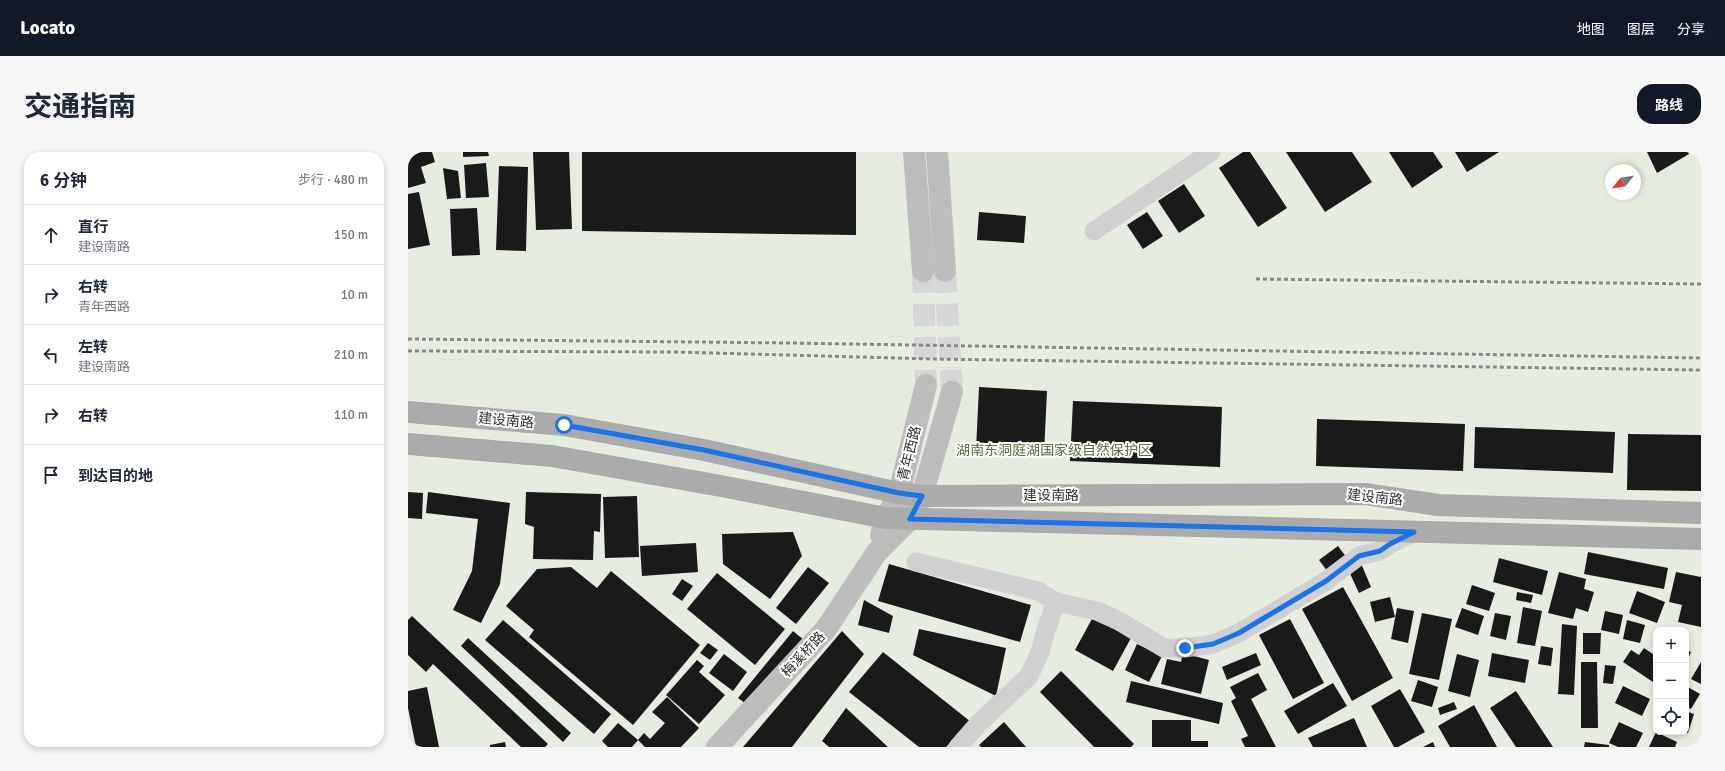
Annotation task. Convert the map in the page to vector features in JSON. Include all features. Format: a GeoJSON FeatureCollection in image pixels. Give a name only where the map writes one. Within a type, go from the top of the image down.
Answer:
{"type":"FeatureCollection","features":[{"type":"Feature","properties":{"kind":"main road"},"geometry":{"type":"LineString","coordinates":[[914,152],[923,271]]}},
{"type":"Feature","properties":{"kind":"main road"},"geometry":{"type":"LineString","coordinates":[[937,152],[945,271]]}},
{"type":"Feature","properties":{"kind":"main road","name":"青年西路"},"geometry":{"type":"LineString","coordinates":[[877,552],[886,518],[899,493],[926,385]]}},
{"type":"Feature","properties":{"kind":"main road","name":"青年西路"},"geometry":{"type":"LineString","coordinates":[[877,552],[910,519],[922,496],[952,392]]}},
{"type":"Feature","properties":{"kind":"main road","name":"建设南路"},"geometry":{"type":"LineString","coordinates":[[408,412],[564,425],[704,450],[899,493],[922,496],[1365,494],[1438,505],[1701,513]]}},
{"type":"Feature","properties":{"kind":"main road","name":"建设南路"},"geometry":{"type":"LineString","coordinates":[[408,444],[552,456],[721,486],[886,518],[1701,539]]}},
{"type":"Feature","properties":{"kind":"main road","name":"梅溪桥路"},"geometry":{"type":"LineString","coordinates":[[717,747],[826,629],[877,552]]}},
{"type":"Feature","properties":{"kind":"street"},"geometry":{"type":"LineString","coordinates":[[1094,232],[1211,152]]}},
{"type":"Feature","properties":{"kind":"street"},"geometry":{"type":"LineString","coordinates":[[916,562],[1038,591],[1056,602],[1097,611],[1119,621],[1164,648],[1185,648],[1213,644],[1239,633],[1326,581],[1359,556],[1380,551],[1390,544],[1414,532]]}},
{"type":"Feature","properties":{"kind":"street"},"geometry":{"type":"LineString","coordinates":[[958,747],[979,723],[1029,676],[1040,652],[1056,602]]}},
{"type":"Feature","properties":{"kind":"green space","name":"湖南东洞庭湖国家级自然保护区"},"geometry":{"type":"Polygon","coordinates":[[[408,152],[1701,152],[1701,747],[408,747],[408,152]]]}},
{"type":"Feature","properties":{"kind":"building"},"geometry":{"type":"Polygon","coordinates":[[[408,152],[410,152],[411,155],[419,152],[432,152],[435,162],[421,167],[426,183],[408,188],[408,152]]]}},
{"type":"Feature","properties":{"kind":"building"},"geometry":{"type":"Polygon","coordinates":[[[463,152],[488,152],[489,156],[463,157],[463,152]]]}},
{"type":"Feature","properties":{"kind":"building"},"geometry":{"type":"Polygon","coordinates":[[[533,152],[569,152],[572,229],[536,230],[533,152]]]}},
{"type":"Feature","properties":{"kind":"building"},"geometry":{"type":"Polygon","coordinates":[[[582,152],[856,152],[856,235],[582,231],[582,152]]]}},
{"type":"Feature","properties":{"kind":"building"},"geometry":{"type":"Polygon","coordinates":[[[1243,152],[1250,152],[1287,208],[1258,227],[1219,168],[1243,152]]]}},
{"type":"Feature","properties":{"kind":"building"},"geometry":{"type":"Polygon","coordinates":[[[1286,152],[1352,152],[1372,182],[1325,212],[1286,152]]]}},
{"type":"Feature","properties":{"kind":"building"},"geometry":{"type":"Polygon","coordinates":[[[1389,152],[1433,152],[1443,167],[1412,188],[1389,152]]]}},
{"type":"Feature","properties":{"kind":"building"},"geometry":{"type":"Polygon","coordinates":[[[1455,152],[1499,152],[1467,172],[1455,152]]]}},
{"type":"Feature","properties":{"kind":"building"},"geometry":{"type":"Polygon","coordinates":[[[1647,152],[1688,152],[1689,154],[1657,173],[1647,152]]]}},
{"type":"Feature","properties":{"kind":"building"},"geometry":{"type":"Polygon","coordinates":[[[486,163],[489,197],[466,198],[464,165],[486,163]]]}},
{"type":"Feature","properties":{"kind":"building"},"geometry":{"type":"Polygon","coordinates":[[[499,166],[528,167],[526,251],[496,250],[499,166]]]}},
{"type":"Feature","properties":{"kind":"building"},"geometry":{"type":"Polygon","coordinates":[[[443,168],[458,171],[461,198],[447,199],[443,168]]]}},
{"type":"Feature","properties":{"kind":"building"},"geometry":{"type":"Polygon","coordinates":[[[1184,184],[1205,216],[1179,233],[1158,201],[1184,184]]]}},
{"type":"Feature","properties":{"kind":"building"},"geometry":{"type":"Polygon","coordinates":[[[419,192],[430,245],[408,249],[408,194],[419,192]]]}},
{"type":"Feature","properties":{"kind":"building"},"geometry":{"type":"Polygon","coordinates":[[[477,208],[480,255],[452,256],[450,209],[477,208]]]}},
{"type":"Feature","properties":{"kind":"building"},"geometry":{"type":"Polygon","coordinates":[[[979,212],[1026,216],[1024,243],[977,240],[979,212]]]}},
{"type":"Feature","properties":{"kind":"building"},"geometry":{"type":"Polygon","coordinates":[[[1147,212],[1163,236],[1143,249],[1127,225],[1147,212]]]}},
{"type":"Feature","properties":{"kind":"building"},"geometry":{"type":"Polygon","coordinates":[[[979,387],[1047,391],[1044,453],[976,449],[979,387]]]}},
{"type":"Feature","properties":{"kind":"building"},"geometry":{"type":"Polygon","coordinates":[[[1073,401],[1222,407],[1220,467],[1070,461],[1073,401]]]}},
{"type":"Feature","properties":{"kind":"building"},"geometry":{"type":"Polygon","coordinates":[[[1317,419],[1465,424],[1463,471],[1316,466],[1317,419]]]}},
{"type":"Feature","properties":{"kind":"building"},"geometry":{"type":"Polygon","coordinates":[[[1475,427],[1615,432],[1613,473],[1474,468],[1475,427]]]}},
{"type":"Feature","properties":{"kind":"building"},"geometry":{"type":"Polygon","coordinates":[[[1628,434],[1701,435],[1701,491],[1627,490],[1628,434]]]}},
{"type":"Feature","properties":{"kind":"building"},"geometry":{"type":"Polygon","coordinates":[[[408,492],[423,493],[422,519],[408,518],[408,492]]]}},
{"type":"Feature","properties":{"kind":"building"},"geometry":{"type":"Polygon","coordinates":[[[428,492],[510,503],[500,584],[481,623],[453,610],[472,571],[478,519],[426,513],[428,492]]]}},
{"type":"Feature","properties":{"kind":"building"},"geometry":{"type":"Polygon","coordinates":[[[526,492],[601,494],[600,532],[594,531],[593,560],[533,559],[534,527],[525,524],[526,492]]]}},
{"type":"Feature","properties":{"kind":"building"},"geometry":{"type":"Polygon","coordinates":[[[637,496],[639,557],[605,558],[603,497],[637,496]]]}},
{"type":"Feature","properties":{"kind":"building"},"geometry":{"type":"Polygon","coordinates":[[[793,532],[802,556],[770,599],[723,564],[722,534],[793,532]]]}},
{"type":"Feature","properties":{"kind":"building"},"geometry":{"type":"Polygon","coordinates":[[[696,543],[698,572],[642,576],[640,546],[696,543]]]}},
{"type":"Feature","properties":{"kind":"building"},"geometry":{"type":"Polygon","coordinates":[[[1338,546],[1347,558],[1328,572],[1319,560],[1338,546]]]}},
{"type":"Feature","properties":{"kind":"building"},"geometry":{"type":"Polygon","coordinates":[[[1588,552],[1668,568],[1664,589],[1584,574],[1588,552]]]}},
{"type":"Feature","properties":{"kind":"building"},"geometry":{"type":"Polygon","coordinates":[[[1499,558],[1548,571],[1542,595],[1493,582],[1499,558]]]}},
{"type":"Feature","properties":{"kind":"building"},"geometry":{"type":"Polygon","coordinates":[[[1360,561],[1371,587],[1359,593],[1347,567],[1360,561]]]}},
{"type":"Feature","properties":{"kind":"building"},"geometry":{"type":"Polygon","coordinates":[[[889,564],[1031,605],[1020,642],[878,601],[889,564]]]}},
{"type":"Feature","properties":{"kind":"building"},"geometry":{"type":"Polygon","coordinates":[[[571,567],[597,588],[611,571],[700,645],[633,725],[529,637],[534,630],[506,606],[537,569],[571,567]]]}},
{"type":"Feature","properties":{"kind":"building"},"geometry":{"type":"Polygon","coordinates":[[[808,567],[829,583],[796,624],[776,608],[808,567]]]}},
{"type":"Feature","properties":{"kind":"building"},"geometry":{"type":"Polygon","coordinates":[[[1559,572],[1586,579],[1584,589],[1594,592],[1588,612],[1576,608],[1573,619],[1548,613],[1559,572]]]}},
{"type":"Feature","properties":{"kind":"building"},"geometry":{"type":"Polygon","coordinates":[[[1676,572],[1701,577],[1701,627],[1678,622],[1682,605],[1669,602],[1676,572]]]}},
{"type":"Feature","properties":{"kind":"building"},"geometry":{"type":"Polygon","coordinates":[[[717,573],[785,629],[755,665],[687,609],[717,573]]]}},
{"type":"Feature","properties":{"kind":"building"},"geometry":{"type":"Polygon","coordinates":[[[682,579],[693,586],[682,601],[672,594],[682,579]]]}},
{"type":"Feature","properties":{"kind":"building"},"geometry":{"type":"Polygon","coordinates":[[[1472,585],[1495,593],[1489,611],[1466,604],[1472,585]]]}},
{"type":"Feature","properties":{"kind":"building"},"geometry":{"type":"Polygon","coordinates":[[[1343,587],[1393,678],[1352,701],[1302,609],[1343,587]]]}},
{"type":"Feature","properties":{"kind":"building"},"geometry":{"type":"Polygon","coordinates":[[[1637,591],[1665,602],[1657,623],[1629,613],[1637,591]]]}},
{"type":"Feature","properties":{"kind":"building"},"geometry":{"type":"Polygon","coordinates":[[[1517,592],[1533,595],[1531,603],[1516,600],[1517,592]]]}},
{"type":"Feature","properties":{"kind":"building"},"geometry":{"type":"Polygon","coordinates":[[[1390,597],[1395,617],[1375,622],[1370,602],[1390,597]]]}},
{"type":"Feature","properties":{"kind":"building"},"geometry":{"type":"Polygon","coordinates":[[[864,600],[893,616],[889,633],[858,625],[864,600]]]}},
{"type":"Feature","properties":{"kind":"building"},"geometry":{"type":"Polygon","coordinates":[[[1523,607],[1542,611],[1535,646],[1517,643],[1523,607]]]}},
{"type":"Feature","properties":{"kind":"building"},"geometry":{"type":"Polygon","coordinates":[[[1397,608],[1414,611],[1408,643],[1391,639],[1397,608]]]}},
{"type":"Feature","properties":{"kind":"building"},"geometry":{"type":"Polygon","coordinates":[[[1462,608],[1484,616],[1478,635],[1455,627],[1462,608]]]}},
{"type":"Feature","properties":{"kind":"building"},"geometry":{"type":"Polygon","coordinates":[[[1605,611],[1623,615],[1619,634],[1601,630],[1605,611]]]}},
{"type":"Feature","properties":{"kind":"building"},"geometry":{"type":"Polygon","coordinates":[[[1422,613],[1452,619],[1439,680],[1409,674],[1422,613]]]}},
{"type":"Feature","properties":{"kind":"building"},"geometry":{"type":"Polygon","coordinates":[[[1495,613],[1511,616],[1506,640],[1490,636],[1495,613]]]}},
{"type":"Feature","properties":{"kind":"building"},"geometry":{"type":"Polygon","coordinates":[[[412,616],[548,744],[545,747],[521,747],[433,664],[426,672],[408,655],[408,620],[412,616]]]}},
{"type":"Feature","properties":{"kind":"building"},"geometry":{"type":"Polygon","coordinates":[[[1093,617],[1131,638],[1113,671],[1075,650],[1093,617]]]}},
{"type":"Feature","properties":{"kind":"building"},"geometry":{"type":"Polygon","coordinates":[[[1290,619],[1324,683],[1293,699],[1259,635],[1290,619]]]}},
{"type":"Feature","properties":{"kind":"building"},"geometry":{"type":"Polygon","coordinates":[[[503,620],[611,714],[594,734],[485,640],[503,620]]]}},
{"type":"Feature","properties":{"kind":"building"},"geometry":{"type":"Polygon","coordinates":[[[1627,620],[1645,625],[1640,643],[1623,639],[1627,620]]]}},
{"type":"Feature","properties":{"kind":"building"},"geometry":{"type":"Polygon","coordinates":[[[1562,624],[1577,626],[1574,695],[1558,694],[1562,624]]]}},
{"type":"Feature","properties":{"kind":"building"},"geometry":{"type":"Polygon","coordinates":[[[919,629],[1006,648],[996,696],[913,655],[919,629]]]}},
{"type":"Feature","properties":{"kind":"building"},"geometry":{"type":"Polygon","coordinates":[[[793,631],[804,640],[749,706],[738,698],[793,631]]]}},
{"type":"Feature","properties":{"kind":"building"},"geometry":{"type":"Polygon","coordinates":[[[842,631],[864,654],[792,747],[743,747],[842,631]]]}},
{"type":"Feature","properties":{"kind":"building"},"geometry":{"type":"Polygon","coordinates":[[[1583,633],[1601,633],[1600,654],[1583,654],[1583,633]]]}},
{"type":"Feature","properties":{"kind":"building"},"geometry":{"type":"Polygon","coordinates":[[[468,638],[571,733],[563,742],[461,646],[468,638]]]}},
{"type":"Feature","properties":{"kind":"building"},"geometry":{"type":"Polygon","coordinates":[[[708,643],[718,650],[710,660],[700,653],[708,643]]]}},
{"type":"Feature","properties":{"kind":"building"},"geometry":{"type":"Polygon","coordinates":[[[1137,644],[1162,656],[1149,682],[1125,670],[1137,644]]]}},
{"type":"Feature","properties":{"kind":"building"},"geometry":{"type":"Polygon","coordinates":[[[1541,646],[1553,648],[1551,666],[1538,664],[1541,646]]]}},
{"type":"Feature","properties":{"kind":"building"},"geometry":{"type":"Polygon","coordinates":[[[1644,648],[1653,654],[1653,682],[1623,662],[1631,650],[1639,655],[1644,648]]]}},
{"type":"Feature","properties":{"kind":"building"},"geometry":{"type":"Polygon","coordinates":[[[883,652],[971,722],[946,747],[919,747],[849,692],[883,652]]]}},
{"type":"Feature","properties":{"kind":"building"},"geometry":{"type":"Polygon","coordinates":[[[1183,653],[1209,660],[1201,694],[1161,684],[1167,659],[1181,662],[1183,653]]]}},
{"type":"Feature","properties":{"kind":"building"},"geometry":{"type":"Polygon","coordinates":[[[1256,653],[1261,665],[1227,680],[1222,667],[1256,653]]]}},
{"type":"Feature","properties":{"kind":"building"},"geometry":{"type":"Polygon","coordinates":[[[1492,653],[1529,660],[1525,683],[1488,676],[1492,653]]]}},
{"type":"Feature","properties":{"kind":"building"},"geometry":{"type":"Polygon","coordinates":[[[724,654],[747,672],[733,691],[709,673],[724,654]]]}},
{"type":"Feature","properties":{"kind":"building"},"geometry":{"type":"Polygon","coordinates":[[[1457,654],[1479,660],[1470,697],[1448,691],[1457,654]]]}},
{"type":"Feature","properties":{"kind":"building"},"geometry":{"type":"Polygon","coordinates":[[[697,660],[704,666],[699,672],[725,695],[699,724],[666,695],[697,660]]]}},
{"type":"Feature","properties":{"kind":"building"},"geometry":{"type":"Polygon","coordinates":[[[1581,662],[1597,662],[1598,728],[1581,728],[1581,662]]]}},
{"type":"Feature","properties":{"kind":"building"},"geometry":{"type":"Polygon","coordinates":[[[1701,662],[1701,684],[1691,679],[1701,662]]]}},
{"type":"Feature","properties":{"kind":"building"},"geometry":{"type":"Polygon","coordinates":[[[1605,665],[1616,666],[1613,684],[1603,683],[1605,665]]]}},
{"type":"Feature","properties":{"kind":"building"},"geometry":{"type":"Polygon","coordinates":[[[1061,671],[1134,744],[1131,747],[1094,747],[1040,692],[1061,671]]]}},
{"type":"Feature","properties":{"kind":"building"},"geometry":{"type":"Polygon","coordinates":[[[1258,673],[1267,690],[1251,699],[1276,747],[1245,747],[1241,739],[1248,736],[1231,701],[1236,698],[1230,687],[1258,673]]]}},
{"type":"Feature","properties":{"kind":"building"},"geometry":{"type":"Polygon","coordinates":[[[1418,680],[1438,687],[1432,707],[1411,701],[1418,680]]]}},
{"type":"Feature","properties":{"kind":"building"},"geometry":{"type":"Polygon","coordinates":[[[1131,681],[1223,703],[1219,724],[1126,702],[1131,681]]]}},
{"type":"Feature","properties":{"kind":"building"},"geometry":{"type":"Polygon","coordinates":[[[1333,683],[1347,706],[1298,734],[1284,711],[1333,683]]]}},
{"type":"Feature","properties":{"kind":"building"},"geometry":{"type":"Polygon","coordinates":[[[1623,686],[1650,699],[1642,716],[1615,703],[1623,686]]]}},
{"type":"Feature","properties":{"kind":"building"},"geometry":{"type":"Polygon","coordinates":[[[427,687],[439,747],[416,747],[408,708],[408,691],[427,687]]]}},
{"type":"Feature","properties":{"kind":"building"},"geometry":{"type":"Polygon","coordinates":[[[1689,688],[1700,694],[1691,709],[1689,708],[1689,688]]]}},
{"type":"Feature","properties":{"kind":"building"},"geometry":{"type":"Polygon","coordinates":[[[1400,689],[1425,732],[1398,747],[1394,747],[1371,706],[1400,689]]]}},
{"type":"Feature","properties":{"kind":"building"},"geometry":{"type":"Polygon","coordinates":[[[1516,691],[1553,747],[1516,747],[1490,708],[1516,691]]]}},
{"type":"Feature","properties":{"kind":"building"},"geometry":{"type":"Polygon","coordinates":[[[667,697],[699,728],[681,747],[645,747],[638,740],[644,733],[650,739],[665,723],[652,712],[667,697]]]}},
{"type":"Feature","properties":{"kind":"building"},"geometry":{"type":"Polygon","coordinates":[[[1454,702],[1457,709],[1440,715],[1438,708],[1454,702]]]}},
{"type":"Feature","properties":{"kind":"building"},"geometry":{"type":"Polygon","coordinates":[[[1474,705],[1497,747],[1450,747],[1438,726],[1474,705]]]}},
{"type":"Feature","properties":{"kind":"building"},"geometry":{"type":"Polygon","coordinates":[[[846,708],[888,747],[829,747],[822,741],[846,708]]]}},
{"type":"Feature","properties":{"kind":"building"},"geometry":{"type":"Polygon","coordinates":[[[1689,712],[1694,714],[1689,730],[1689,712]]]}},
{"type":"Feature","properties":{"kind":"building"},"geometry":{"type":"Polygon","coordinates":[[[1354,718],[1367,747],[1313,747],[1308,738],[1354,718]]]}},
{"type":"Feature","properties":{"kind":"building"},"geometry":{"type":"Polygon","coordinates":[[[1152,720],[1191,720],[1191,741],[1208,741],[1208,747],[1152,747],[1152,720]]]}},
{"type":"Feature","properties":{"kind":"building"},"geometry":{"type":"Polygon","coordinates":[[[1004,722],[1026,747],[981,747],[979,745],[1004,722]]]}},
{"type":"Feature","properties":{"kind":"building"},"geometry":{"type":"Polygon","coordinates":[[[1619,722],[1643,733],[1636,747],[1618,747],[1609,743],[1619,722]]]}},
{"type":"Feature","properties":{"kind":"building"},"geometry":{"type":"Polygon","coordinates":[[[618,723],[638,740],[632,747],[608,747],[602,741],[618,723]]]}},
{"type":"Feature","properties":{"kind":"building"},"geometry":{"type":"Polygon","coordinates":[[[1655,735],[1662,735],[1677,742],[1675,747],[1649,747],[1655,735]]]}},
{"type":"Feature","properties":{"kind":"building"},"geometry":{"type":"Polygon","coordinates":[[[505,742],[506,747],[490,747],[490,745],[505,742]]]}},
{"type":"Feature","properties":{"kind":"building"},"geometry":{"type":"Polygon","coordinates":[[[1433,742],[1435,747],[1423,747],[1433,742]]]}},
{"type":"Feature","properties":{"kind":"building"},"geometry":{"type":"Polygon","coordinates":[[[1585,742],[1609,745],[1609,747],[1584,747],[1585,742]]]}},
{"type":"Feature","properties":{"kind":"tunnel"},"geometry":{"type":"LineString","coordinates":[[923,271],[926,385]]}},
{"type":"Feature","properties":{"kind":"tunnel"},"geometry":{"type":"LineString","coordinates":[[945,271],[952,392]]}},
{"type":"Feature","properties":{"kind":"railway"},"geometry":{"type":"LineString","coordinates":[[1256,279],[1701,284]]}},
{"type":"Feature","properties":{"kind":"railway"},"geometry":{"type":"LineString","coordinates":[[408,339],[790,343],[1701,358]]}},
{"type":"Feature","properties":{"kind":"railway"},"geometry":{"type":"LineString","coordinates":[[408,351],[676,352],[933,359],[1701,370]]}},
{"type":"Feature","properties":{"kind":"route"},"geometry":{"type":"LineString","coordinates":[[564,425],[704,450],[899,493],[922,496],[910,519],[1414,532],[1390,544],[1380,551],[1359,556],[1326,581],[1239,633],[1213,644],[1185,648]]}}]}
